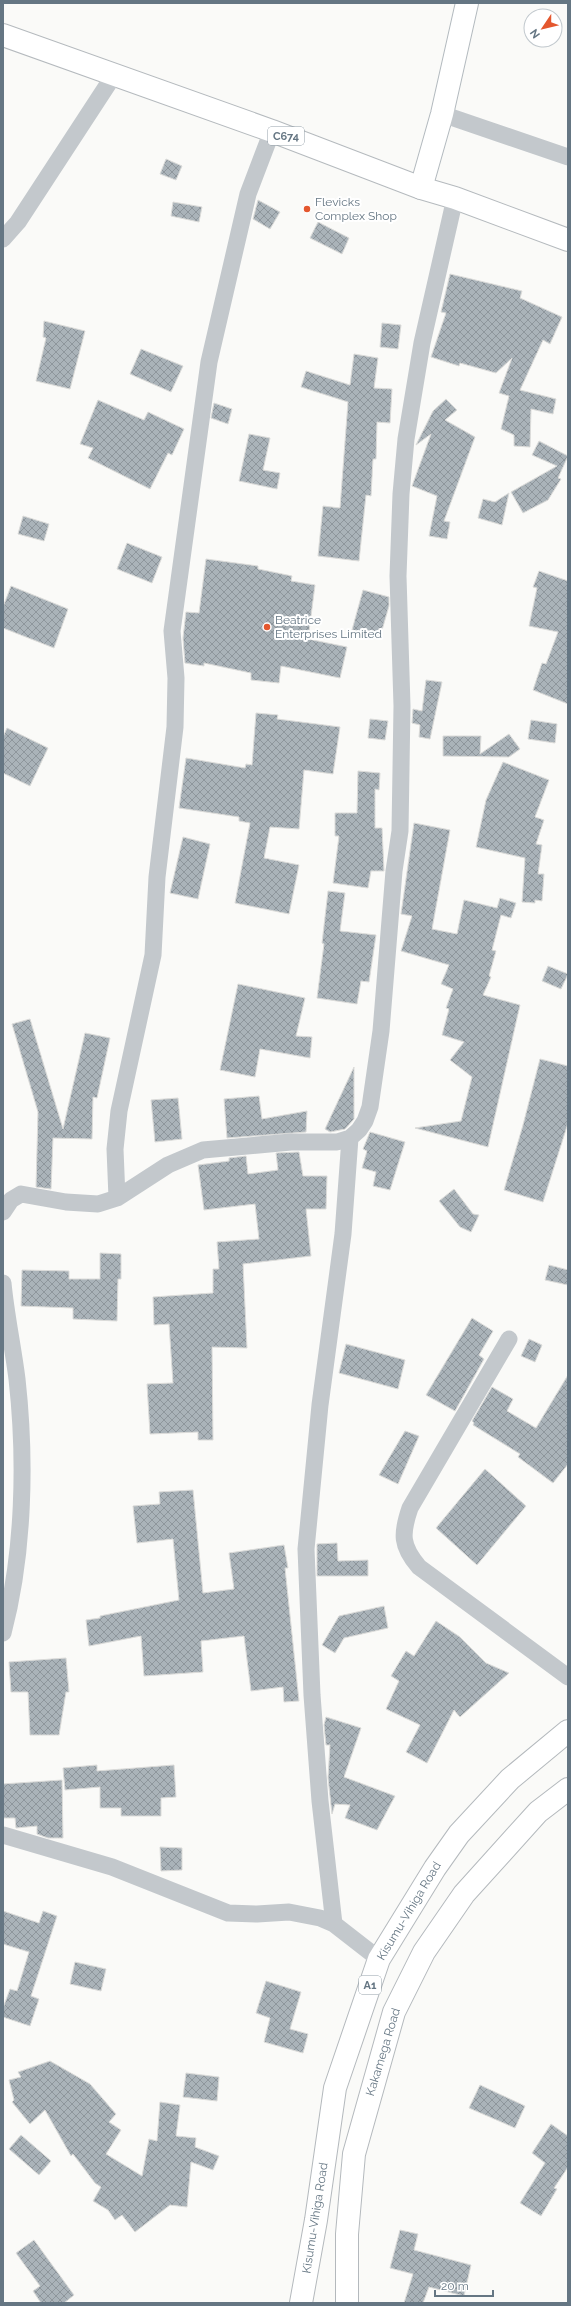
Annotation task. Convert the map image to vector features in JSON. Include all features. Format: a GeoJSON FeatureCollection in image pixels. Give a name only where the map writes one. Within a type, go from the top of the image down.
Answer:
{"type":"FeatureCollection","features":[{"type":"Feature","properties":{"kind":"main road"},"geometry":{"type":"LineString","coordinates":[[421,188],[442,114],[467,3]]}},
{"type":"Feature","properties":{"kind":"main road","name":"C674"},"geometry":{"type":"LineString","coordinates":[[3,35],[272,131],[421,188],[455,198],[568,240]]}},
{"type":"Feature","properties":{"kind":"main road","name":"Kisumu-Vihiga Road"},"geometry":{"type":"LineString","coordinates":[[301,2303],[316,2220],[335,2088],[379,1959],[435,1868],[459,1834],[510,1779],[568,1731]]}},
{"type":"Feature","properties":{"kind":"main road","name":"Kakamega Road"},"geometry":{"type":"LineString","coordinates":[[347,2303],[347,2234],[354,2154],[394,2012],[424,1952],[464,1894],[538,1812],[568,1789]]}},
{"type":"Feature","properties":{"kind":"street"},"geometry":{"type":"LineString","coordinates":[[3,239],[18,222],[114,75]]}},
{"type":"Feature","properties":{"kind":"street"},"geometry":{"type":"LineString","coordinates":[[442,114],[568,157]]}},
{"type":"Feature","properties":{"kind":"street"},"geometry":{"type":"LineString","coordinates":[[117,1198],[115,1148],[119,1111],[153,954],[157,876],[175,727],[176,678],[172,631],[209,362],[248,194],[272,131]]}},
{"type":"Feature","properties":{"kind":"street"},"geometry":{"type":"LineString","coordinates":[[3,1212],[11,1200],[21,1194],[66,1202],[98,1204],[117,1198],[168,1164],[204,1150],[291,1142],[338,1142],[350,1138],[359,1130],[365,1121],[370,1107],[386,985],[394,871],[400,831],[402,706],[398,576],[401,494],[406,439],[422,343],[455,198]]}},
{"type":"Feature","properties":{"kind":"street"},"geometry":{"type":"LineString","coordinates":[[334,1924],[320,1801],[312,1695],[306,1549],[320,1405],[343,1234],[350,1138]]}},
{"type":"Feature","properties":{"kind":"street"},"geometry":{"type":"LineString","coordinates":[[3,1283],[8,1328],[17,1380],[23,1472],[22,1508],[9,1610],[3,1633]]}},
{"type":"Feature","properties":{"kind":"street"},"geometry":{"type":"LineString","coordinates":[[509,1339],[410,1508],[405,1522],[404,1541],[409,1555],[420,1567],[568,1678]]}},
{"type":"Feature","properties":{"kind":"street"},"geometry":{"type":"LineString","coordinates":[[3,1835],[112,1867],[228,1913],[256,1914],[289,1912],[305,1914],[334,1924],[379,1959]]}},
{"type":"Feature","properties":{"kind":"building"},"geometry":{"type":"Polygon","coordinates":[[[166,159],[182,166],[176,180],[160,174],[166,159]]]}},
{"type":"Feature","properties":{"kind":"building"},"geometry":{"type":"Polygon","coordinates":[[[258,200],[280,212],[270,229],[253,219],[258,200]]]}},
{"type":"Feature","properties":{"kind":"building"},"geometry":{"type":"Polygon","coordinates":[[[173,202],[202,207],[199,222],[171,216],[173,202]]]}},
{"type":"Feature","properties":{"kind":"building"},"geometry":{"type":"Polygon","coordinates":[[[318,222],[349,238],[342,254],[310,238],[318,222]]]}},
{"type":"Feature","properties":{"kind":"building"},"geometry":{"type":"Polygon","coordinates":[[[450,274],[522,291],[520,298],[562,317],[550,344],[543,340],[520,390],[556,399],[553,414],[531,409],[530,447],[514,446],[514,435],[501,429],[509,396],[499,393],[512,358],[496,373],[460,363],[459,366],[431,357],[446,313],[441,312],[450,274]]]}},
{"type":"Feature","properties":{"kind":"building"},"geometry":{"type":"Polygon","coordinates":[[[44,321],[85,331],[70,389],[36,381],[46,338],[43,337],[44,321]]]}},
{"type":"Feature","properties":{"kind":"building"},"geometry":{"type":"Polygon","coordinates":[[[382,323],[401,325],[398,349],[380,347],[382,323]]]}},
{"type":"Feature","properties":{"kind":"building"},"geometry":{"type":"Polygon","coordinates":[[[141,349],[183,366],[171,392],[130,374],[141,349]]]}},
{"type":"Feature","properties":{"kind":"building"},"geometry":{"type":"Polygon","coordinates":[[[354,354],[378,358],[374,388],[392,389],[390,423],[377,422],[376,459],[373,459],[371,496],[366,495],[359,561],[318,556],[323,506],[340,508],[348,402],[301,387],[306,371],[350,385],[354,354]]]}},
{"type":"Feature","properties":{"kind":"building"},"geometry":{"type":"Polygon","coordinates":[[[446,399],[457,410],[445,420],[475,437],[444,521],[450,522],[447,539],[429,536],[437,496],[412,486],[431,434],[416,445],[433,411],[446,399]]]}},
{"type":"Feature","properties":{"kind":"building"},"geometry":{"type":"Polygon","coordinates":[[[98,400],[144,420],[148,412],[184,429],[172,455],[168,453],[150,489],[88,458],[93,448],[80,444],[98,400]]]}},
{"type":"Feature","properties":{"kind":"building"},"geometry":{"type":"Polygon","coordinates":[[[214,403],[232,409],[228,424],[211,418],[214,403]]]}},
{"type":"Feature","properties":{"kind":"building"},"geometry":{"type":"Polygon","coordinates":[[[249,434],[270,438],[263,470],[280,473],[277,489],[239,481],[249,434]]]}},
{"type":"Feature","properties":{"kind":"building"},"geometry":{"type":"Polygon","coordinates":[[[539,441],[568,456],[558,478],[561,479],[548,500],[523,513],[511,492],[557,466],[532,455],[539,441]]]}},
{"type":"Feature","properties":{"kind":"building"},"geometry":{"type":"Polygon","coordinates":[[[509,493],[502,525],[478,518],[483,499],[495,502],[509,493]]]}},
{"type":"Feature","properties":{"kind":"building"},"geometry":{"type":"Polygon","coordinates":[[[23,516],[49,524],[44,541],[18,534],[23,516]]]}},
{"type":"Feature","properties":{"kind":"building"},"geometry":{"type":"Polygon","coordinates":[[[127,543],[162,557],[152,583],[117,569],[127,543]]]}},
{"type":"Feature","properties":{"kind":"building"},"geometry":{"type":"Polygon","coordinates":[[[206,559],[258,566],[258,569],[292,576],[291,581],[315,585],[308,639],[347,647],[340,678],[281,666],[279,683],[251,680],[251,673],[204,663],[204,666],[185,663],[183,638],[186,612],[199,613],[206,559]]]}},
{"type":"Feature","properties":{"kind":"building"},"geometry":{"type":"Polygon","coordinates":[[[539,571],[568,581],[568,704],[533,690],[542,663],[546,664],[558,632],[529,626],[537,588],[533,587],[539,571]]]}},
{"type":"Feature","properties":{"kind":"building"},"geometry":{"type":"Polygon","coordinates":[[[11,586],[68,609],[54,648],[3,628],[3,607],[11,586]]]}},
{"type":"Feature","properties":{"kind":"building"},"geometry":{"type":"Polygon","coordinates":[[[363,590],[389,597],[389,606],[380,637],[352,630],[363,590]]]}},
{"type":"Feature","properties":{"kind":"building"},"geometry":{"type":"Polygon","coordinates":[[[426,680],[442,682],[430,739],[419,737],[420,725],[412,723],[413,709],[422,711],[426,680]]]}},
{"type":"Feature","properties":{"kind":"building"},"geometry":{"type":"Polygon","coordinates":[[[256,713],[278,715],[277,719],[340,727],[333,774],[304,770],[299,829],[270,827],[264,858],[299,865],[289,914],[235,903],[250,823],[239,821],[239,817],[179,808],[186,758],[245,768],[246,764],[252,765],[256,713]]]}},
{"type":"Feature","properties":{"kind":"building"},"geometry":{"type":"Polygon","coordinates":[[[370,719],[388,721],[385,740],[368,738],[370,719]]]}},
{"type":"Feature","properties":{"kind":"building"},"geometry":{"type":"Polygon","coordinates":[[[531,720],[557,724],[555,743],[528,739],[531,720]]]}},
{"type":"Feature","properties":{"kind":"building"},"geometry":{"type":"Polygon","coordinates":[[[7,728],[48,748],[30,786],[3,773],[3,737],[7,728]]]}},
{"type":"Feature","properties":{"kind":"building"},"geometry":{"type":"Polygon","coordinates":[[[509,734],[520,749],[509,757],[443,756],[443,736],[481,736],[480,754],[509,734]]]}},
{"type":"Feature","properties":{"kind":"building"},"geometry":{"type":"Polygon","coordinates":[[[503,762],[549,780],[535,817],[544,820],[536,844],[542,845],[538,874],[544,874],[542,901],[535,900],[535,903],[522,902],[525,858],[476,847],[486,800],[503,762]]]}},
{"type":"Feature","properties":{"kind":"building"},"geometry":{"type":"Polygon","coordinates":[[[358,771],[380,773],[379,790],[375,789],[375,828],[382,828],[384,871],[371,871],[368,888],[333,883],[339,836],[335,836],[335,813],[357,813],[358,771]]]}},
{"type":"Feature","properties":{"kind":"building"},"geometry":{"type":"Polygon","coordinates":[[[414,823],[450,830],[432,929],[457,934],[464,900],[497,908],[500,898],[516,903],[511,918],[501,915],[492,950],[496,951],[489,976],[491,977],[483,995],[520,1005],[488,1147],[415,1128],[461,1121],[472,1077],[450,1060],[464,1042],[442,1035],[449,1009],[446,1008],[453,989],[441,984],[449,965],[401,951],[412,916],[401,914],[414,823]]]}},
{"type":"Feature","properties":{"kind":"building"},"geometry":{"type":"Polygon","coordinates":[[[183,837],[210,844],[198,899],[170,893],[183,837]]]}},
{"type":"Feature","properties":{"kind":"building"},"geometry":{"type":"Polygon","coordinates":[[[328,891],[345,893],[340,931],[376,935],[369,982],[361,981],[357,1004],[317,998],[324,944],[322,943],[328,891]]]}},
{"type":"Feature","properties":{"kind":"building"},"geometry":{"type":"Polygon","coordinates":[[[548,966],[568,974],[561,989],[542,981],[548,966]]]}},
{"type":"Feature","properties":{"kind":"building"},"geometry":{"type":"Polygon","coordinates":[[[238,984],[305,998],[296,1036],[312,1037],[310,1058],[260,1049],[255,1077],[220,1070],[238,984]]]}},
{"type":"Feature","properties":{"kind":"building"},"geometry":{"type":"Polygon","coordinates":[[[30,1019],[63,1129],[85,1033],[110,1038],[97,1098],[93,1097],[92,1139],[53,1138],[51,1189],[36,1187],[38,1112],[12,1024],[30,1019]]]}},
{"type":"Feature","properties":{"kind":"building"},"geometry":{"type":"Polygon","coordinates":[[[540,1059],[568,1066],[568,1123],[543,1202],[504,1190],[540,1059]]]}},
{"type":"Feature","properties":{"kind":"building"},"geometry":{"type":"Polygon","coordinates":[[[354,1067],[354,1119],[345,1129],[330,1132],[325,1129],[354,1067]]]}},
{"type":"Feature","properties":{"kind":"building"},"geometry":{"type":"Polygon","coordinates":[[[259,1096],[262,1119],[307,1111],[306,1132],[227,1138],[224,1099],[259,1096]]]}},
{"type":"Feature","properties":{"kind":"building"},"geometry":{"type":"Polygon","coordinates":[[[178,1098],[182,1139],[155,1142],[151,1100],[178,1098]]]}},
{"type":"Feature","properties":{"kind":"building"},"geometry":{"type":"Polygon","coordinates":[[[370,1132],[405,1142],[390,1190],[373,1186],[376,1172],[362,1168],[367,1151],[363,1149],[370,1132]]]}},
{"type":"Feature","properties":{"kind":"building"},"geometry":{"type":"Polygon","coordinates":[[[299,1152],[303,1176],[327,1176],[326,1209],[306,1209],[311,1256],[243,1264],[247,1348],[212,1347],[213,1440],[198,1440],[198,1432],[150,1434],[147,1384],[173,1383],[169,1324],[154,1325],[153,1297],[213,1293],[213,1269],[219,1269],[217,1242],[259,1239],[255,1204],[204,1210],[198,1165],[229,1161],[229,1158],[246,1156],[248,1174],[278,1170],[276,1153],[299,1152]]]}},
{"type":"Feature","properties":{"kind":"building"},"geometry":{"type":"Polygon","coordinates":[[[454,1189],[473,1214],[479,1215],[471,1232],[460,1227],[439,1201],[454,1189]]]}},
{"type":"Feature","properties":{"kind":"building"},"geometry":{"type":"Polygon","coordinates":[[[100,1253],[121,1254],[121,1279],[118,1279],[117,1321],[73,1319],[73,1308],[21,1306],[22,1270],[69,1271],[69,1279],[100,1279],[100,1253]]]}},
{"type":"Feature","properties":{"kind":"building"},"geometry":{"type":"Polygon","coordinates":[[[549,1265],[568,1270],[568,1285],[545,1280],[549,1265]]]}},
{"type":"Feature","properties":{"kind":"building"},"geometry":{"type":"Polygon","coordinates":[[[472,1318],[493,1331],[479,1355],[484,1359],[455,1411],[426,1395],[472,1318]]]}},
{"type":"Feature","properties":{"kind":"building"},"geometry":{"type":"Polygon","coordinates":[[[529,1339],[542,1345],[535,1362],[521,1356],[529,1339]]]}},
{"type":"Feature","properties":{"kind":"building"},"geometry":{"type":"Polygon","coordinates":[[[346,1344],[405,1360],[398,1389],[339,1373],[346,1344]]]}},
{"type":"Feature","properties":{"kind":"building"},"geometry":{"type":"Polygon","coordinates":[[[568,1375],[568,1464],[553,1483],[518,1457],[520,1454],[473,1425],[474,1423],[472,1421],[492,1387],[513,1399],[507,1411],[536,1428],[568,1375]]]}},
{"type":"Feature","properties":{"kind":"building"},"geometry":{"type":"Polygon","coordinates":[[[405,1431],[419,1436],[398,1484],[379,1475],[405,1431]]]}},
{"type":"Feature","properties":{"kind":"building"},"geometry":{"type":"Polygon","coordinates":[[[485,1469],[526,1506],[477,1565],[436,1528],[485,1469]]]}},
{"type":"Feature","properties":{"kind":"building"},"geometry":{"type":"Polygon","coordinates":[[[193,1490],[203,1593],[234,1589],[229,1553],[284,1545],[288,1568],[285,1568],[299,1701],[284,1702],[283,1687],[251,1691],[244,1636],[201,1641],[203,1672],[144,1676],[141,1636],[89,1646],[86,1620],[179,1600],[173,1539],[137,1543],[133,1506],[160,1504],[159,1492],[193,1490]]]}},
{"type":"Feature","properties":{"kind":"building"},"geometry":{"type":"Polygon","coordinates":[[[337,1543],[338,1561],[368,1560],[368,1576],[317,1576],[317,1544],[337,1543]]]}},
{"type":"Feature","properties":{"kind":"building"},"geometry":{"type":"Polygon","coordinates":[[[384,1606],[388,1628],[344,1638],[335,1653],[322,1645],[339,1616],[384,1606]]]}},
{"type":"Feature","properties":{"kind":"building"},"geometry":{"type":"Polygon","coordinates":[[[436,1621],[460,1637],[486,1663],[509,1673],[460,1717],[454,1710],[427,1763],[406,1752],[420,1725],[386,1709],[399,1681],[391,1676],[406,1651],[414,1656],[436,1621]]]}},
{"type":"Feature","properties":{"kind":"building"},"geometry":{"type":"Polygon","coordinates":[[[66,1658],[69,1692],[66,1692],[59,1735],[30,1735],[28,1692],[11,1692],[9,1662],[66,1658]]]}},
{"type":"Feature","properties":{"kind":"building"},"geometry":{"type":"Polygon","coordinates":[[[326,1717],[361,1728],[344,1777],[395,1796],[377,1830],[345,1818],[350,1805],[335,1804],[332,1814],[328,1778],[330,1745],[326,1745],[324,1725],[326,1717]]]}},
{"type":"Feature","properties":{"kind":"building"},"geometry":{"type":"Polygon","coordinates":[[[97,1765],[97,1771],[174,1765],[176,1797],[161,1798],[161,1816],[121,1816],[121,1808],[100,1808],[100,1787],[65,1790],[63,1768],[97,1765]]]}},
{"type":"Feature","properties":{"kind":"building"},"geometry":{"type":"Polygon","coordinates":[[[62,1780],[63,1838],[48,1838],[37,1834],[37,1826],[16,1828],[15,1818],[3,1818],[3,1784],[62,1780]]]}},
{"type":"Feature","properties":{"kind":"building"},"geometry":{"type":"Polygon","coordinates":[[[160,1847],[182,1848],[182,1870],[161,1871],[160,1847]]]}},
{"type":"Feature","properties":{"kind":"building"},"geometry":{"type":"Polygon","coordinates":[[[3,1911],[39,1923],[43,1911],[57,1916],[31,1996],[39,1999],[30,2026],[3,2017],[3,2008],[10,1989],[17,1991],[29,1952],[3,1944],[3,1911]]]}},
{"type":"Feature","properties":{"kind":"building"},"geometry":{"type":"Polygon","coordinates":[[[75,1962],[106,1969],[101,1991],[70,1984],[75,1962]]]}},
{"type":"Feature","properties":{"kind":"building"},"geometry":{"type":"Polygon","coordinates":[[[266,1981],[301,1992],[290,2029],[308,2034],[303,2053],[264,2042],[270,2018],[256,2013],[266,1981]]]}},
{"type":"Feature","properties":{"kind":"building"},"geometry":{"type":"Polygon","coordinates":[[[50,2061],[90,2084],[116,2114],[109,2122],[121,2130],[106,2154],[142,2176],[149,2139],[157,2141],[160,2102],[180,2105],[176,2136],[196,2138],[195,2147],[219,2156],[213,2170],[191,2162],[187,2207],[170,2205],[135,2232],[122,2215],[115,2220],[108,2210],[93,2201],[101,2187],[95,2183],[73,2154],[71,2156],[45,2110],[30,2124],[12,2102],[14,2100],[9,2080],[21,2077],[18,2072],[50,2061]]]}},
{"type":"Feature","properties":{"kind":"building"},"geometry":{"type":"Polygon","coordinates":[[[186,2073],[219,2077],[217,2101],[183,2097],[186,2073]]]}},
{"type":"Feature","properties":{"kind":"building"},"geometry":{"type":"Polygon","coordinates":[[[480,2085],[525,2106],[515,2128],[469,2108],[480,2085]]]}},
{"type":"Feature","properties":{"kind":"building"},"geometry":{"type":"Polygon","coordinates":[[[551,2124],[568,2136],[568,2167],[554,2188],[557,2189],[541,2216],[520,2203],[545,2163],[532,2153],[551,2124]]]}},
{"type":"Feature","properties":{"kind":"building"},"geometry":{"type":"Polygon","coordinates":[[[21,2135],[51,2161],[39,2175],[9,2149],[21,2135]]]}},
{"type":"Feature","properties":{"kind":"building"},"geometry":{"type":"Polygon","coordinates":[[[400,2230],[418,2234],[414,2250],[471,2265],[464,2296],[429,2287],[423,2303],[404,2303],[413,2274],[390,2268],[400,2230]]]}},
{"type":"Feature","properties":{"kind":"building"},"geometry":{"type":"Polygon","coordinates":[[[34,2240],[74,2295],[64,2303],[41,2303],[33,2291],[40,2286],[16,2253],[34,2240]]]}},
{"type":"Feature","properties":{"kind":"place","name":"Flevicks Complex Shop"},"geometry":{"type":"Point","coordinates":[307,209]}},
{"type":"Feature","properties":{"kind":"place","name":"Beatrice Enterprises Limited"},"geometry":{"type":"Point","coordinates":[267,627]}}]}
